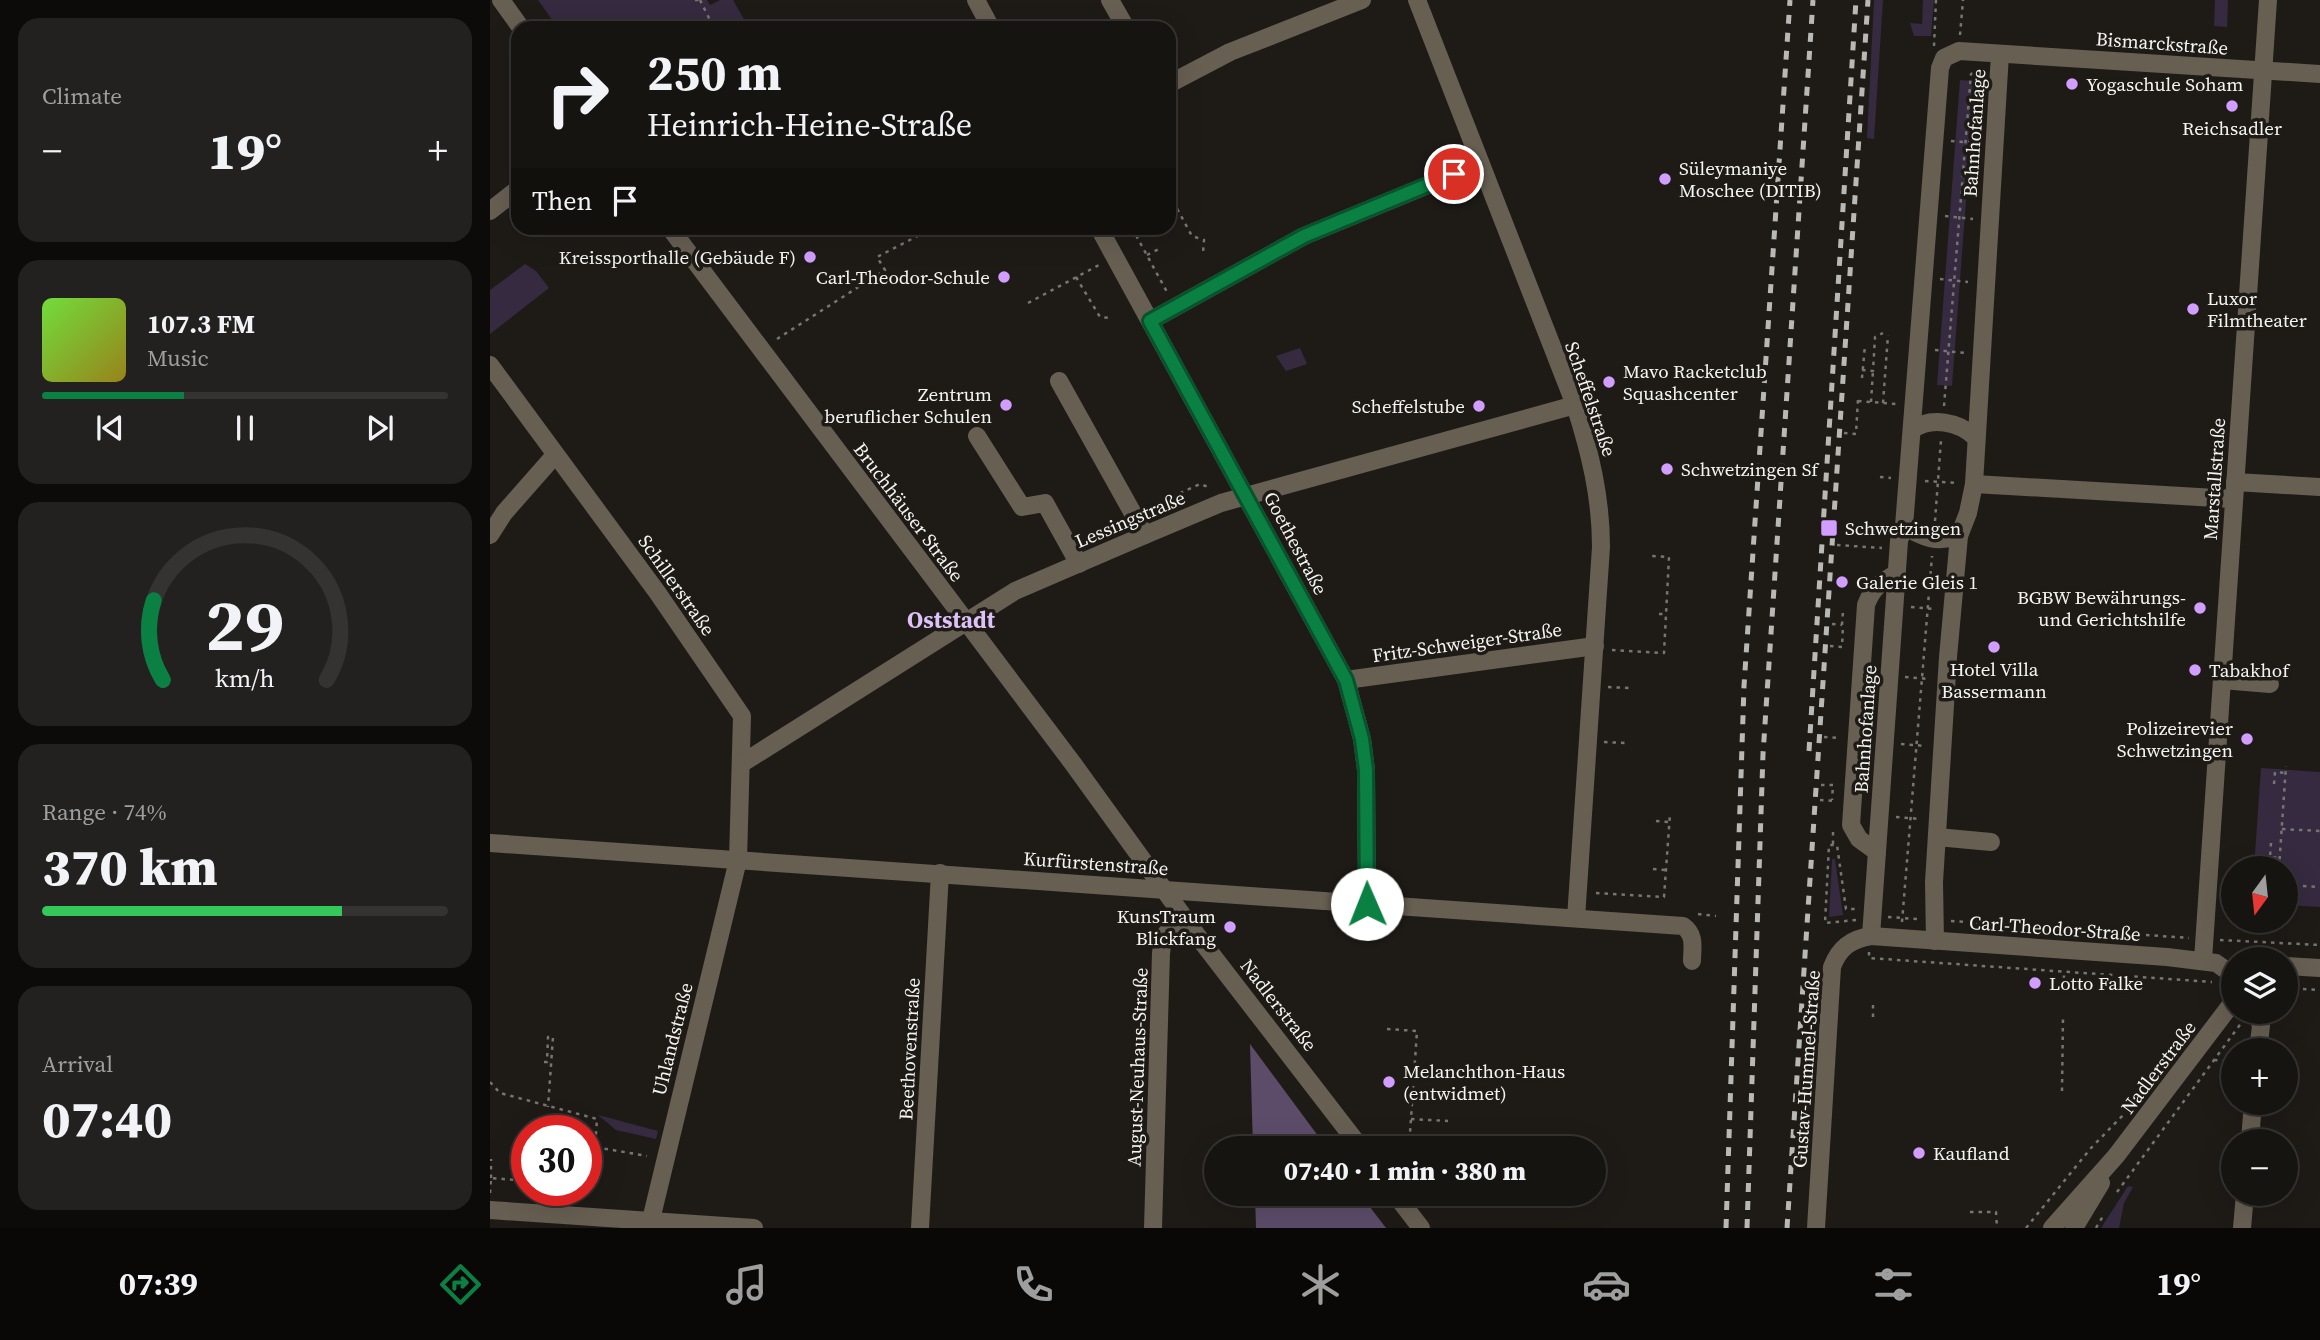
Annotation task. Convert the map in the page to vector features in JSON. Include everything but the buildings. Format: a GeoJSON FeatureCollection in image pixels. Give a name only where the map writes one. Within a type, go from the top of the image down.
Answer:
{"type":"FeatureCollection","features":[{"type":"Feature","properties":{"kind":"street"},"geometry":{"type":"LineString","coordinates":[[501,0],[516,21]]}},
{"type":"Feature","properties":{"kind":"street"},"geometry":{"type":"LineString","coordinates":[[976,0],[987,21]]}},
{"type":"Feature","properties":{"kind":"street"},"geometry":{"type":"LineString","coordinates":[[1110,0],[1122,21]]}},
{"type":"Feature","properties":{"kind":"street"},"geometry":{"type":"LineString","coordinates":[[1176,80],[1230,52],[1362,0]]}},
{"type":"Feature","properties":{"kind":"street","name":"Scheffelstraße"},"geometry":{"type":"LineString","coordinates":[[1417,0],[1575,405],[1591,457],[1601,515],[1580,892],[1576,918]]}},
{"type":"Feature","properties":{"kind":"street","name":"Marstallstraße"},"geometry":{"type":"LineString","coordinates":[[2203,960],[2268,0]]}},
{"type":"Feature","properties":{"kind":"street","name":"Bahnhofanlage"},"geometry":{"type":"LineString","coordinates":[[1871,936],[1865,916],[1877,852],[1898,549],[1904,526],[1940,68],[1944,58],[1959,51],[1980,52],[2000,54],[1974,484],[1959,536],[1947,680],[1938,829],[1935,941]]}},
{"type":"Feature","properties":{"kind":"street","name":"Bismarckstraße"},"geometry":{"type":"LineString","coordinates":[[2000,54],[2320,74]]}},
{"type":"Feature","properties":{"kind":"street"},"geometry":{"type":"LineString","coordinates":[[1150,321],[1304,236],[1479,164]]}},
{"type":"Feature","properties":{"kind":"street"},"geometry":{"type":"LineString","coordinates":[[490,211],[511,195]]}},
{"type":"Feature","properties":{"kind":"street","name":"Bruchhäuser Straße"},"geometry":{"type":"LineString","coordinates":[[675,235],[1163,889]]}},
{"type":"Feature","properties":{"kind":"street","name":"Goethestraße"},"geometry":{"type":"LineString","coordinates":[[1102,235],[1346,680],[1362,739],[1366,770],[1367,904]]}},
{"type":"Feature","properties":{"kind":"street","name":"Schillerstraße"},"geometry":{"type":"LineString","coordinates":[[490,365],[657,592],[742,716],[738,860]]}},
{"type":"Feature","properties":{"kind":"street"},"geometry":{"type":"LineString","coordinates":[[1059,381],[1145,535]]}},
{"type":"Feature","properties":{"kind":"street","name":"Lessingstraße"},"geometry":{"type":"LineString","coordinates":[[741,764],[964,621],[1016,591],[1145,535],[1221,503],[1575,405]]}},
{"type":"Feature","properties":{"kind":"street"},"geometry":{"type":"LineString","coordinates":[[1912,430],[1931,422],[1943,423],[1966,428],[1975,437]]}},
{"type":"Feature","properties":{"kind":"street"},"geometry":{"type":"LineString","coordinates":[[977,436],[1023,507],[1045,503],[1079,564]]}},
{"type":"Feature","properties":{"kind":"street"},"geometry":{"type":"LineString","coordinates":[[490,535],[503,513],[555,455]]}},
{"type":"Feature","properties":{"kind":"street"},"geometry":{"type":"LineString","coordinates":[[1974,484],[2234,491],[2320,486]]}},
{"type":"Feature","properties":{"kind":"street"},"geometry":{"type":"LineString","coordinates":[[1904,526],[1933,540],[1959,536]]}},
{"type":"Feature","properties":{"kind":"street"},"geometry":{"type":"LineString","coordinates":[[1877,852],[1859,839],[1851,825],[1852,780],[1866,605],[1870,593],[1880,582],[1897,573]]}},
{"type":"Feature","properties":{"kind":"street","name":"Fritz-Schweiger-Straße"},"geometry":{"type":"LineString","coordinates":[[1346,680],[1595,647]]}},
{"type":"Feature","properties":{"kind":"street"},"geometry":{"type":"LineString","coordinates":[[2222,680],[2270,684]]}},
{"type":"Feature","properties":{"kind":"street"},"geometry":{"type":"LineString","coordinates":[[1938,829],[1991,842]]}},
{"type":"Feature","properties":{"kind":"street","name":"Kurfürstenstraße"},"geometry":{"type":"LineString","coordinates":[[490,843],[1683,926],[1690,931],[1693,938],[1692,961]]}},
{"type":"Feature","properties":{"kind":"street","name":"Uhlandstraße"},"geometry":{"type":"LineString","coordinates":[[649,1224],[738,860]]}},
{"type":"Feature","properties":{"kind":"street","name":"Beethovenstraße"},"geometry":{"type":"LineString","coordinates":[[920,1228],[940,873]]}},
{"type":"Feature","properties":{"kind":"street","name":"Nadlerstraße"},"geometry":{"type":"LineString","coordinates":[[1163,889],[1352,1136]]}},
{"type":"Feature","properties":{"kind":"street","name":"August-Neuhaus-Straße"},"geometry":{"type":"LineString","coordinates":[[1153,1228],[1161,953],[1163,938],[1181,914]]}},
{"type":"Feature","properties":{"kind":"street","name":"Carl-Theodor-Straße"},"geometry":{"type":"LineString","coordinates":[[1871,936],[2203,960],[2221,967]]}},
{"type":"Feature","properties":{"kind":"street","name":"Gustav-Hummel-Straße"},"geometry":{"type":"LineString","coordinates":[[1816,1228],[1832,967],[1842,948],[1850,942],[1871,936]]}},
{"type":"Feature","properties":{"kind":"street"},"geometry":{"type":"LineString","coordinates":[[2298,967],[2320,968]]}},
{"type":"Feature","properties":{"kind":"street","name":"Nadlerstraße"},"geometry":{"type":"LineString","coordinates":[[2052,1228],[2116,1156],[2221,1018]]}},
{"type":"Feature","properties":{"kind":"street","name":"Nadlerstraße"},"geometry":{"type":"LineString","coordinates":[[2074,1228],[2116,1156]]}},
{"type":"Feature","properties":{"kind":"street"},"geometry":{"type":"LineString","coordinates":[[1404,1206],[1421,1228]]}},
{"type":"Feature","properties":{"kind":"street"},"geometry":{"type":"LineString","coordinates":[[2242,1228],[2244,1206]]}},
{"type":"Feature","properties":{"kind":"street"},"geometry":{"type":"LineString","coordinates":[[490,1210],[649,1224],[754,1228]]}},
{"type":"Feature","properties":{"kind":"path"},"geometry":{"type":"LineString","coordinates":[[699,0],[710,21]]}},
{"type":"Feature","properties":{"kind":"path"},"geometry":{"type":"LineString","coordinates":[[1933,49],[1936,0]]}},
{"type":"Feature","properties":{"kind":"path"},"geometry":{"type":"LineString","coordinates":[[1959,51],[1963,0]]}},
{"type":"Feature","properties":{"kind":"path"},"geometry":{"type":"LineString","coordinates":[[1899,960],[1913,818],[1954,281],[1962,218],[1971,74],[1978,70],[1980,52]]}},
{"type":"Feature","properties":{"kind":"path"},"geometry":{"type":"LineString","coordinates":[[1955,141],[1968,142]]}},
{"type":"Feature","properties":{"kind":"path"},"geometry":{"type":"LineString","coordinates":[[1176,207],[1192,236],[1204,240],[1203,253]]}},
{"type":"Feature","properties":{"kind":"path"},"geometry":{"type":"LineString","coordinates":[[1950,217],[1962,218]]}},
{"type":"Feature","properties":{"kind":"path"},"geometry":{"type":"LineString","coordinates":[[776,340],[885,270],[877,257],[920,235]]}},
{"type":"Feature","properties":{"kind":"path"},"geometry":{"type":"LineString","coordinates":[[1136,235],[1176,307]]}},
{"type":"Feature","properties":{"kind":"path"},"geometry":{"type":"LineString","coordinates":[[876,249],[880,256]]}},
{"type":"Feature","properties":{"kind":"path"},"geometry":{"type":"LineString","coordinates":[[1147,255],[1159,249]]}},
{"type":"Feature","properties":{"kind":"path"},"geometry":{"type":"LineString","coordinates":[[1028,303],[1114,257]]}},
{"type":"Feature","properties":{"kind":"path"},"geometry":{"type":"LineString","coordinates":[[1076,277],[1100,317],[1109,318]]}},
{"type":"Feature","properties":{"kind":"path"},"geometry":{"type":"LineString","coordinates":[[1945,279],[1960,281]]}},
{"type":"Feature","properties":{"kind":"path"},"geometry":{"type":"LineString","coordinates":[[1871,402],[1875,337],[1883,333]]}},
{"type":"Feature","properties":{"kind":"path"},"geometry":{"type":"LineString","coordinates":[[1883,403],[1888,335]]}},
{"type":"Feature","properties":{"kind":"path"},"geometry":{"type":"LineString","coordinates":[[1862,378],[1865,345]]}},
{"type":"Feature","properties":{"kind":"path"},"geometry":{"type":"LineString","coordinates":[[1940,351],[1954,352]]}},
{"type":"Feature","properties":{"kind":"path"},"geometry":{"type":"LineString","coordinates":[[1864,353],[1874,354]]}},
{"type":"Feature","properties":{"kind":"path"},"geometry":{"type":"LineString","coordinates":[[1863,370],[1873,371]]}},
{"type":"Feature","properties":{"kind":"path"},"geometry":{"type":"LineString","coordinates":[[1844,433],[1856,434],[1858,400],[1914,405]]}},
{"type":"Feature","properties":{"kind":"path"},"geometry":{"type":"LineString","coordinates":[[1908,479],[1974,484]]}},
{"type":"Feature","properties":{"kind":"path"},"geometry":{"type":"LineString","coordinates":[[1133,514],[1200,484],[1214,489]]}},
{"type":"Feature","properties":{"kind":"path"},"geometry":{"type":"LineString","coordinates":[[1837,545],[1898,549]]}},
{"type":"Feature","properties":{"kind":"path"},"geometry":{"type":"LineString","coordinates":[[1595,647],[1664,653],[1670,557],[1650,556]]}},
{"type":"Feature","properties":{"kind":"path"},"geometry":{"type":"LineString","coordinates":[[1894,605],[1953,610]]}},
{"type":"Feature","properties":{"kind":"path"},"geometry":{"type":"LineString","coordinates":[[1832,624],[1842,625],[1843,611]]}},
{"type":"Feature","properties":{"kind":"path"},"geometry":{"type":"LineString","coordinates":[[1659,614],[1667,614]]}},
{"type":"Feature","properties":{"kind":"path"},"geometry":{"type":"LineString","coordinates":[[1830,646],[1842,647],[1843,625]]}},
{"type":"Feature","properties":{"kind":"path"},"geometry":{"type":"LineString","coordinates":[[1889,675],[1947,680]]}},
{"type":"Feature","properties":{"kind":"path"},"geometry":{"type":"LineString","coordinates":[[1592,685],[1629,688]]}},
{"type":"Feature","properties":{"kind":"path"},"geometry":{"type":"LineString","coordinates":[[1825,737],[1833,738]]}},
{"type":"Feature","properties":{"kind":"path"},"geometry":{"type":"LineString","coordinates":[[1589,741],[1625,743]]}},
{"type":"Feature","properties":{"kind":"path"},"geometry":{"type":"LineString","coordinates":[[1885,742],[1943,747]]}},
{"type":"Feature","properties":{"kind":"path"},"geometry":{"type":"LineString","coordinates":[[2280,856],[2286,766]]}},
{"type":"Feature","properties":{"kind":"path"},"geometry":{"type":"LineString","coordinates":[[2274,784],[2275,772],[2286,773]]}},
{"type":"Feature","properties":{"kind":"path"},"geometry":{"type":"LineString","coordinates":[[1821,785],[1833,785],[1831,800],[1821,800]]}},
{"type":"Feature","properties":{"kind":"path"},"geometry":{"type":"LineString","coordinates":[[1580,892],[1664,897],[1670,814]]}},
{"type":"Feature","properties":{"kind":"path"},"geometry":{"type":"LineString","coordinates":[[1880,816],[1913,818],[1938,829]]}},
{"type":"Feature","properties":{"kind":"path"},"geometry":{"type":"LineString","coordinates":[[1656,821],[1669,822]]}},
{"type":"Feature","properties":{"kind":"path"},"geometry":{"type":"LineString","coordinates":[[2282,829],[2320,831]]}},
{"type":"Feature","properties":{"kind":"path"},"geometry":{"type":"LineString","coordinates":[[1833,830],[1833,844]]}},
{"type":"Feature","properties":{"kind":"path"},"geometry":{"type":"LineString","coordinates":[[2270,856],[2271,843]]}},
{"type":"Feature","properties":{"kind":"path"},"geometry":{"type":"LineString","coordinates":[[1833,844],[1837,845],[1846,909],[1855,907],[1865,916],[2320,945]]}},
{"type":"Feature","properties":{"kind":"path"},"geometry":{"type":"LineString","coordinates":[[1833,844],[1829,845],[1825,923],[1851,920]]}},
{"type":"Feature","properties":{"kind":"path"},"geometry":{"type":"LineString","coordinates":[[1653,869],[1666,870]]}},
{"type":"Feature","properties":{"kind":"path"},"geometry":{"type":"LineString","coordinates":[[2298,886],[2320,887]]}},
{"type":"Feature","properties":{"kind":"path"},"geometry":{"type":"LineString","coordinates":[[1871,936],[1868,958],[1871,958],[1871,965]]}},
{"type":"Feature","properties":{"kind":"path"},"geometry":{"type":"LineString","coordinates":[[1871,958],[2216,982]]}},
{"type":"Feature","properties":{"kind":"path"},"geometry":{"type":"LineString","coordinates":[[2064,971],[2064,979]]}},
{"type":"Feature","properties":{"kind":"path"},"geometry":{"type":"LineString","coordinates":[[2298,989],[2320,990]]}},
{"type":"Feature","properties":{"kind":"path"},"geometry":{"type":"LineString","coordinates":[[1873,1003],[1873,1017]]}},
{"type":"Feature","properties":{"kind":"path"},"geometry":{"type":"LineString","coordinates":[[2062,1091],[2063,1016]]}},
{"type":"Feature","properties":{"kind":"path"},"geometry":{"type":"LineString","coordinates":[[2113,1199],[2241,1024]]}},
{"type":"Feature","properties":{"kind":"path"},"geometry":{"type":"LineString","coordinates":[[1387,1029],[1417,1031],[1410,1136]]}},
{"type":"Feature","properties":{"kind":"path"},"geometry":{"type":"LineString","coordinates":[[544,1062],[547,1062],[548,1037],[553,1037],[548,1107]]}},
{"type":"Feature","properties":{"kind":"path"},"geometry":{"type":"LineString","coordinates":[[2214,1060],[2221,1061]]}},
{"type":"Feature","properties":{"kind":"path"},"geometry":{"type":"LineString","coordinates":[[490,1082],[500,1093],[581,1115]]}},
{"type":"Feature","properties":{"kind":"path"},"geometry":{"type":"LineString","coordinates":[[1411,1119],[1448,1121]]}},
{"type":"Feature","properties":{"kind":"path"},"geometry":{"type":"LineString","coordinates":[[602,1148],[664,1159]]}},
{"type":"Feature","properties":{"kind":"path"},"geometry":{"type":"LineString","coordinates":[[490,1210],[491,1159]]}},
{"type":"Feature","properties":{"kind":"path"},"geometry":{"type":"LineString","coordinates":[[491,1178],[511,1180]]}},
{"type":"Feature","properties":{"kind":"path"},"geometry":{"type":"LineString","coordinates":[[2096,1228],[2107,1209]]}},
{"type":"Feature","properties":{"kind":"path"},"geometry":{"type":"LineString","coordinates":[[1970,1212],[1996,1212],[1997,1228]]}},
{"type":"Feature","properties":{"kind":"path"},"geometry":{"type":"LineString","coordinates":[[2026,1228],[2032,1223]]}},
{"type":"Feature","properties":{"kind":"shaded area"},"geometry":{"type":"Polygon","coordinates":[[[538,0],[707,0],[710,5],[720,0],[733,0],[745,21],[553,21],[538,0]]]}},
{"type":"Feature","properties":{"kind":"shaded area"},"geometry":{"type":"Polygon","coordinates":[[[1874,0],[1883,0],[1874,139],[1867,138],[1874,0]]]}},
{"type":"Feature","properties":{"kind":"shaded area"},"geometry":{"type":"Polygon","coordinates":[[[1923,0],[1934,0],[1931,36],[1914,36],[1910,23],[1922,24],[1923,0]]]}},
{"type":"Feature","properties":{"kind":"shaded area"},"geometry":{"type":"Polygon","coordinates":[[[2215,0],[2228,0],[2227,27],[2214,26],[2215,0]]]}},
{"type":"Feature","properties":{"kind":"shaded area"},"geometry":{"type":"Polygon","coordinates":[[[1960,80],[1975,81],[1952,386],[1937,385],[1960,80]]]}},
{"type":"Feature","properties":{"kind":"shaded area"},"geometry":{"type":"Polygon","coordinates":[[[525,264],[536,271],[549,288],[490,334],[490,290],[525,264]]]}},
{"type":"Feature","properties":{"kind":"shaded area"},"geometry":{"type":"Polygon","coordinates":[[[1300,348],[1307,364],[1286,371],[1276,356],[1300,348]]]}},
{"type":"Feature","properties":{"kind":"shaded area"},"geometry":{"type":"Polygon","coordinates":[[[2261,768],[2320,772],[2320,907],[2298,906],[2298,856],[2255,856],[2261,768]]]}},
{"type":"Feature","properties":{"kind":"shaded area"},"geometry":{"type":"Polygon","coordinates":[[[1832,859],[1835,859],[1843,915],[1829,917],[1832,859]]]}},
{"type":"Feature","properties":{"kind":"shaded area"},"geometry":{"type":"Polygon","coordinates":[[[1250,1044],[1318,1136],[1253,1136],[1250,1044]]]}},
{"type":"Feature","properties":{"kind":"shaded area"},"geometry":{"type":"Polygon","coordinates":[[[602,1116],[658,1131],[656,1139],[616,1130],[602,1116]]]}},
{"type":"Feature","properties":{"kind":"shaded area"},"geometry":{"type":"Polygon","coordinates":[[[2128,1186],[2133,1187],[2124,1203],[2119,1228],[2101,1228],[2128,1186]]]}},
{"type":"Feature","properties":{"kind":"shaded area"},"geometry":{"type":"Polygon","coordinates":[[[1255,1206],[1369,1206],[1386,1228],[1256,1228],[1255,1206]]]}},
{"type":"Feature","properties":{"kind":"railway"},"geometry":{"type":"LineString","coordinates":[[1726,1228],[1744,686],[1790,0]]}},
{"type":"Feature","properties":{"kind":"railway"},"geometry":{"type":"LineString","coordinates":[[1747,1228],[1763,754],[1813,0]]}},
{"type":"Feature","properties":{"kind":"railway"},"geometry":{"type":"LineString","coordinates":[[1809,751],[1856,0]]}},
{"type":"Feature","properties":{"kind":"railway"},"geometry":{"type":"LineString","coordinates":[[1787,1228],[1868,0]]}},
{"type":"Feature","properties":{"kind":"place","name":"Yogaschule Soham"},"geometry":{"type":"Point","coordinates":[2072,84]}},
{"type":"Feature","properties":{"kind":"place","name":"Reichsadler"},"geometry":{"type":"Point","coordinates":[2232,106]}},
{"type":"Feature","properties":{"kind":"place","name":"Süleymaniye Moschee (DITIB)"},"geometry":{"type":"Point","coordinates":[1665,179]}},
{"type":"Feature","properties":{"kind":"place","name":"Kreissporthalle (Gebäude F)"},"geometry":{"type":"Point","coordinates":[810,257]}},
{"type":"Feature","properties":{"kind":"place","name":"Carl-Theodor-Schule"},"geometry":{"type":"Point","coordinates":[1004,277]}},
{"type":"Feature","properties":{"kind":"place","name":"Luxor Filmtheater"},"geometry":{"type":"Point","coordinates":[2193,309]}},
{"type":"Feature","properties":{"kind":"place","name":"Mavo Racketclub Squashcenter"},"geometry":{"type":"Point","coordinates":[1609,382]}},
{"type":"Feature","properties":{"kind":"place","name":"Zentrum beruflicher Schulen"},"geometry":{"type":"Point","coordinates":[1006,405]}},
{"type":"Feature","properties":{"kind":"place","name":"Scheffelstube"},"geometry":{"type":"Point","coordinates":[1479,406]}},
{"type":"Feature","properties":{"kind":"place","name":"Schwetzingen Sf"},"geometry":{"type":"Point","coordinates":[1667,469]}},
{"type":"Feature","properties":{"kind":"place","name":"Schwetzingen"},"geometry":{"type":"Point","coordinates":[1829,528]}},
{"type":"Feature","properties":{"kind":"place","name":"Galerie Gleis 1"},"geometry":{"type":"Point","coordinates":[1842,582]}},
{"type":"Feature","properties":{"kind":"place","name":"BGBW Bewährungs- und Gerichtshilfe"},"geometry":{"type":"Point","coordinates":[2200,608]}},
{"type":"Feature","properties":{"kind":"place","name":"Hotel Villa Bassermann"},"geometry":{"type":"Point","coordinates":[1994,647]}},
{"type":"Feature","properties":{"kind":"place","name":"Tabakhof"},"geometry":{"type":"Point","coordinates":[2195,670]}},
{"type":"Feature","properties":{"kind":"place","name":"Polizeirevier Schwetzingen"},"geometry":{"type":"Point","coordinates":[2247,739]}},
{"type":"Feature","properties":{"kind":"place","name":"KunsTraum Blickfang"},"geometry":{"type":"Point","coordinates":[1230,927]}},
{"type":"Feature","properties":{"kind":"place","name":"Lotto Falke"},"geometry":{"type":"Point","coordinates":[2035,983]}},
{"type":"Feature","properties":{"kind":"place","name":"Melanchthon-Haus (entwidmet)"},"geometry":{"type":"Point","coordinates":[1389,1082]}},
{"type":"Feature","properties":{"kind":"place","name":"Kaufland"},"geometry":{"type":"Point","coordinates":[1919,1153]}},
{"type":"Feature","properties":{"kind":"district","name":"Oststadt"},"geometry":{"type":"Point","coordinates":[951,620]}},
{"type":"Feature","properties":{"kind":"route"},"geometry":{"type":"LineString","coordinates":[[1367,904],[1366,770],[1362,739],[1346,680],[1150,321],[1304,236],[1454,174]]}}]}
